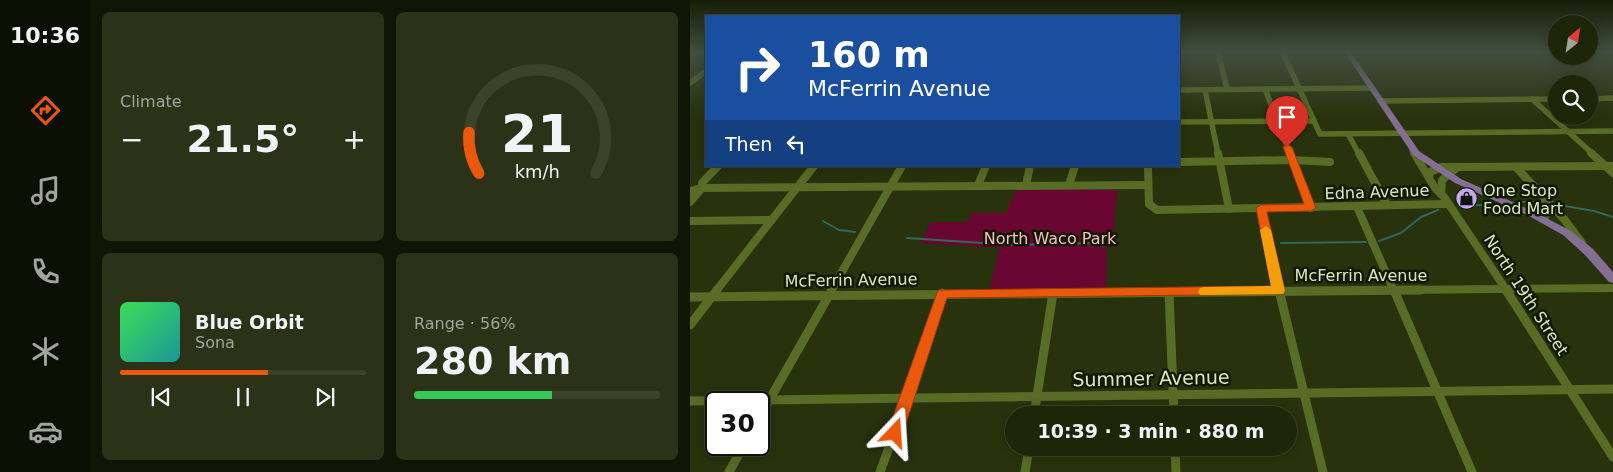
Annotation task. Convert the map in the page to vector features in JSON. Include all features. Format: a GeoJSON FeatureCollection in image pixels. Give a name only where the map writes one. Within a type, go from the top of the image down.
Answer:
{"type":"FeatureCollection","features":[{"type":"Feature","properties":{"kind":"main road","name":"North 19th Street"},"geometry":{"type":"LineString","coordinates":[[1362,73],[1411,148]]}},
{"type":"Feature","properties":{"kind":"main road"},"geometry":{"type":"LineString","coordinates":[[1411,148],[1448,175],[1544,220],[1576,240],[1613,279]]}},
{"type":"Feature","properties":{"kind":"street"},"geometry":{"type":"LineString","coordinates":[[690,83],[703,73]]}},
{"type":"Feature","properties":{"kind":"street"},"geometry":{"type":"LineString","coordinates":[[1223,73],[1227,89]]}},
{"type":"Feature","properties":{"kind":"street"},"geometry":{"type":"LineString","coordinates":[[1292,73],[1320,134],[1613,131]]}},
{"type":"Feature","properties":{"kind":"street"},"geometry":{"type":"LineString","coordinates":[[1180,90],[1372,88]]}},
{"type":"Feature","properties":{"kind":"street"},"geometry":{"type":"LineString","coordinates":[[1265,89],[1311,208]]}},
{"type":"Feature","properties":{"kind":"street"},"geometry":{"type":"LineString","coordinates":[[1205,90],[1229,208]]}},
{"type":"Feature","properties":{"kind":"street"},"geometry":{"type":"LineString","coordinates":[[1598,98],[1613,98]]}},
{"type":"Feature","properties":{"kind":"street"},"geometry":{"type":"LineString","coordinates":[[1603,98],[1613,106]]}},
{"type":"Feature","properties":{"kind":"street"},"geometry":{"type":"LineString","coordinates":[[1532,99],[1609,166],[1613,173]]}},
{"type":"Feature","properties":{"kind":"street"},"geometry":{"type":"LineString","coordinates":[[1380,101],[1548,99]]}},
{"type":"Feature","properties":{"kind":"street"},"geometry":{"type":"LineString","coordinates":[[1180,122],[1314,121]]}},
{"type":"Feature","properties":{"kind":"street"},"geometry":{"type":"LineString","coordinates":[[1348,134],[1387,206]]}},
{"type":"Feature","properties":{"kind":"street","name":"North 19th Street"},"geometry":{"type":"LineString","coordinates":[[1411,148],[1429,178],[1507,289],[1568,389],[1613,457]]}},
{"type":"Feature","properties":{"kind":"street"},"geometry":{"type":"LineString","coordinates":[[1180,162],[1292,160],[1330,162]]}},
{"type":"Feature","properties":{"kind":"street"},"geometry":{"type":"LineString","coordinates":[[1429,178],[1430,172],[1436,168],[1609,166]]}},
{"type":"Feature","properties":{"kind":"street"},"geometry":{"type":"LineString","coordinates":[[690,202],[702,188],[702,183],[717,167]]}},
{"type":"Feature","properties":{"kind":"street"},"geometry":{"type":"LineString","coordinates":[[690,325],[813,167]]}},
{"type":"Feature","properties":{"kind":"street"},"geometry":{"type":"LineString","coordinates":[[770,399],[901,167]]}},
{"type":"Feature","properties":{"kind":"street"},"geometry":{"type":"LineString","coordinates":[[978,185],[986,167]]}},
{"type":"Feature","properties":{"kind":"street"},"geometry":{"type":"LineString","coordinates":[[1026,185],[1030,167]]}},
{"type":"Feature","properties":{"kind":"street"},"geometry":{"type":"LineString","coordinates":[[1070,185],[1075,167]]}},
{"type":"Feature","properties":{"kind":"street"},"geometry":{"type":"LineString","coordinates":[[690,191],[702,188],[797,186],[1148,185],[1148,167]]}},
{"type":"Feature","properties":{"kind":"street"},"geometry":{"type":"LineString","coordinates":[[1442,194],[1440,183],[1458,167]]}},
{"type":"Feature","properties":{"kind":"street"},"geometry":{"type":"LineString","coordinates":[[1516,168],[1564,219],[1589,252]]}},
{"type":"Feature","properties":{"kind":"street","name":"Edna Avenue"},"geometry":{"type":"LineString","coordinates":[[1148,185],[1149,204],[1157,210],[1448,204]]}},
{"type":"Feature","properties":{"kind":"street"},"geometry":{"type":"LineString","coordinates":[[1541,196],[1548,207],[1548,213],[1544,220]]}},
{"type":"Feature","properties":{"kind":"street"},"geometry":{"type":"LineString","coordinates":[[1357,207],[1395,291],[1435,392],[1472,472]]}},
{"type":"Feature","properties":{"kind":"street"},"geometry":{"type":"LineString","coordinates":[[1261,208],[1323,472]]}},
{"type":"Feature","properties":{"kind":"street"},"geometry":{"type":"LineString","coordinates":[[690,221],[771,220]]}},
{"type":"Feature","properties":{"kind":"street","name":"McFerrin Avenue"},"geometry":{"type":"LineString","coordinates":[[690,297],[942,293],[1613,288]]}},
{"type":"Feature","properties":{"kind":"street"},"geometry":{"type":"LineString","coordinates":[[1169,292],[1174,406]]}},
{"type":"Feature","properties":{"kind":"street"},"geometry":{"type":"LineString","coordinates":[[880,472],[907,399],[942,293]]}},
{"type":"Feature","properties":{"kind":"street"},"geometry":{"type":"LineString","coordinates":[[1036,406],[1052,293]]}},
{"type":"Feature","properties":{"kind":"street","name":"Summer Avenue"},"geometry":{"type":"LineString","coordinates":[[770,401],[1613,389]]}},
{"type":"Feature","properties":{"kind":"street","name":"Summer Avenue"},"geometry":{"type":"LineString","coordinates":[[690,401],[705,401]]}},
{"type":"Feature","properties":{"kind":"street"},"geometry":{"type":"LineString","coordinates":[[729,472],[738,456]]}},
{"type":"Feature","properties":{"kind":"street"},"geometry":{"type":"LineString","coordinates":[[1025,472],[1028,456]]}},
{"type":"Feature","properties":{"kind":"street"},"geometry":{"type":"LineString","coordinates":[[1175,456],[1176,472]]}},
{"type":"Feature","properties":{"kind":"green space","name":"North Waco Park"},"geometry":{"type":"Polygon","coordinates":[[[1017,188],[1117,190],[1113,242],[1107,242],[1106,289],[989,290],[1000,248],[920,243],[931,222],[968,222],[971,213],[1006,213],[1017,188]]]}},
{"type":"Feature","properties":{"kind":"waterway"},"geometry":{"type":"LineString","coordinates":[[1518,202],[1540,202]]}},
{"type":"Feature","properties":{"kind":"waterway"},"geometry":{"type":"LineString","coordinates":[[1463,206],[1503,204]]}},
{"type":"Feature","properties":{"kind":"waterway"},"geometry":{"type":"LineString","coordinates":[[1559,205],[1594,211],[1613,217]]}},
{"type":"Feature","properties":{"kind":"waterway"},"geometry":{"type":"LineString","coordinates":[[1379,241],[1401,233],[1421,217],[1438,210]]}},
{"type":"Feature","properties":{"kind":"waterway"},"geometry":{"type":"LineString","coordinates":[[823,221],[839,230],[855,232]]}},
{"type":"Feature","properties":{"kind":"waterway"},"geometry":{"type":"LineString","coordinates":[[907,238],[1012,245],[1089,243],[1104,246]]}},
{"type":"Feature","properties":{"kind":"waterway"},"geometry":{"type":"LineString","coordinates":[[1281,243],[1366,242]]}},
{"type":"Feature","properties":{"kind":"slow traffic"},"geometry":{"type":"LineString","coordinates":[[1204,292],[1279,291],[1266,230]]}},
{"type":"Feature","properties":{"kind":"place","name":"One Stop Food Mart"},"geometry":{"type":"Point","coordinates":[1467,199]}},
{"type":"Feature","properties":{"kind":"route"},"geometry":{"type":"LineString","coordinates":[[895,433],[942,293],[1279,291],[1261,208],[1311,208],[1287,147]]}}]}
